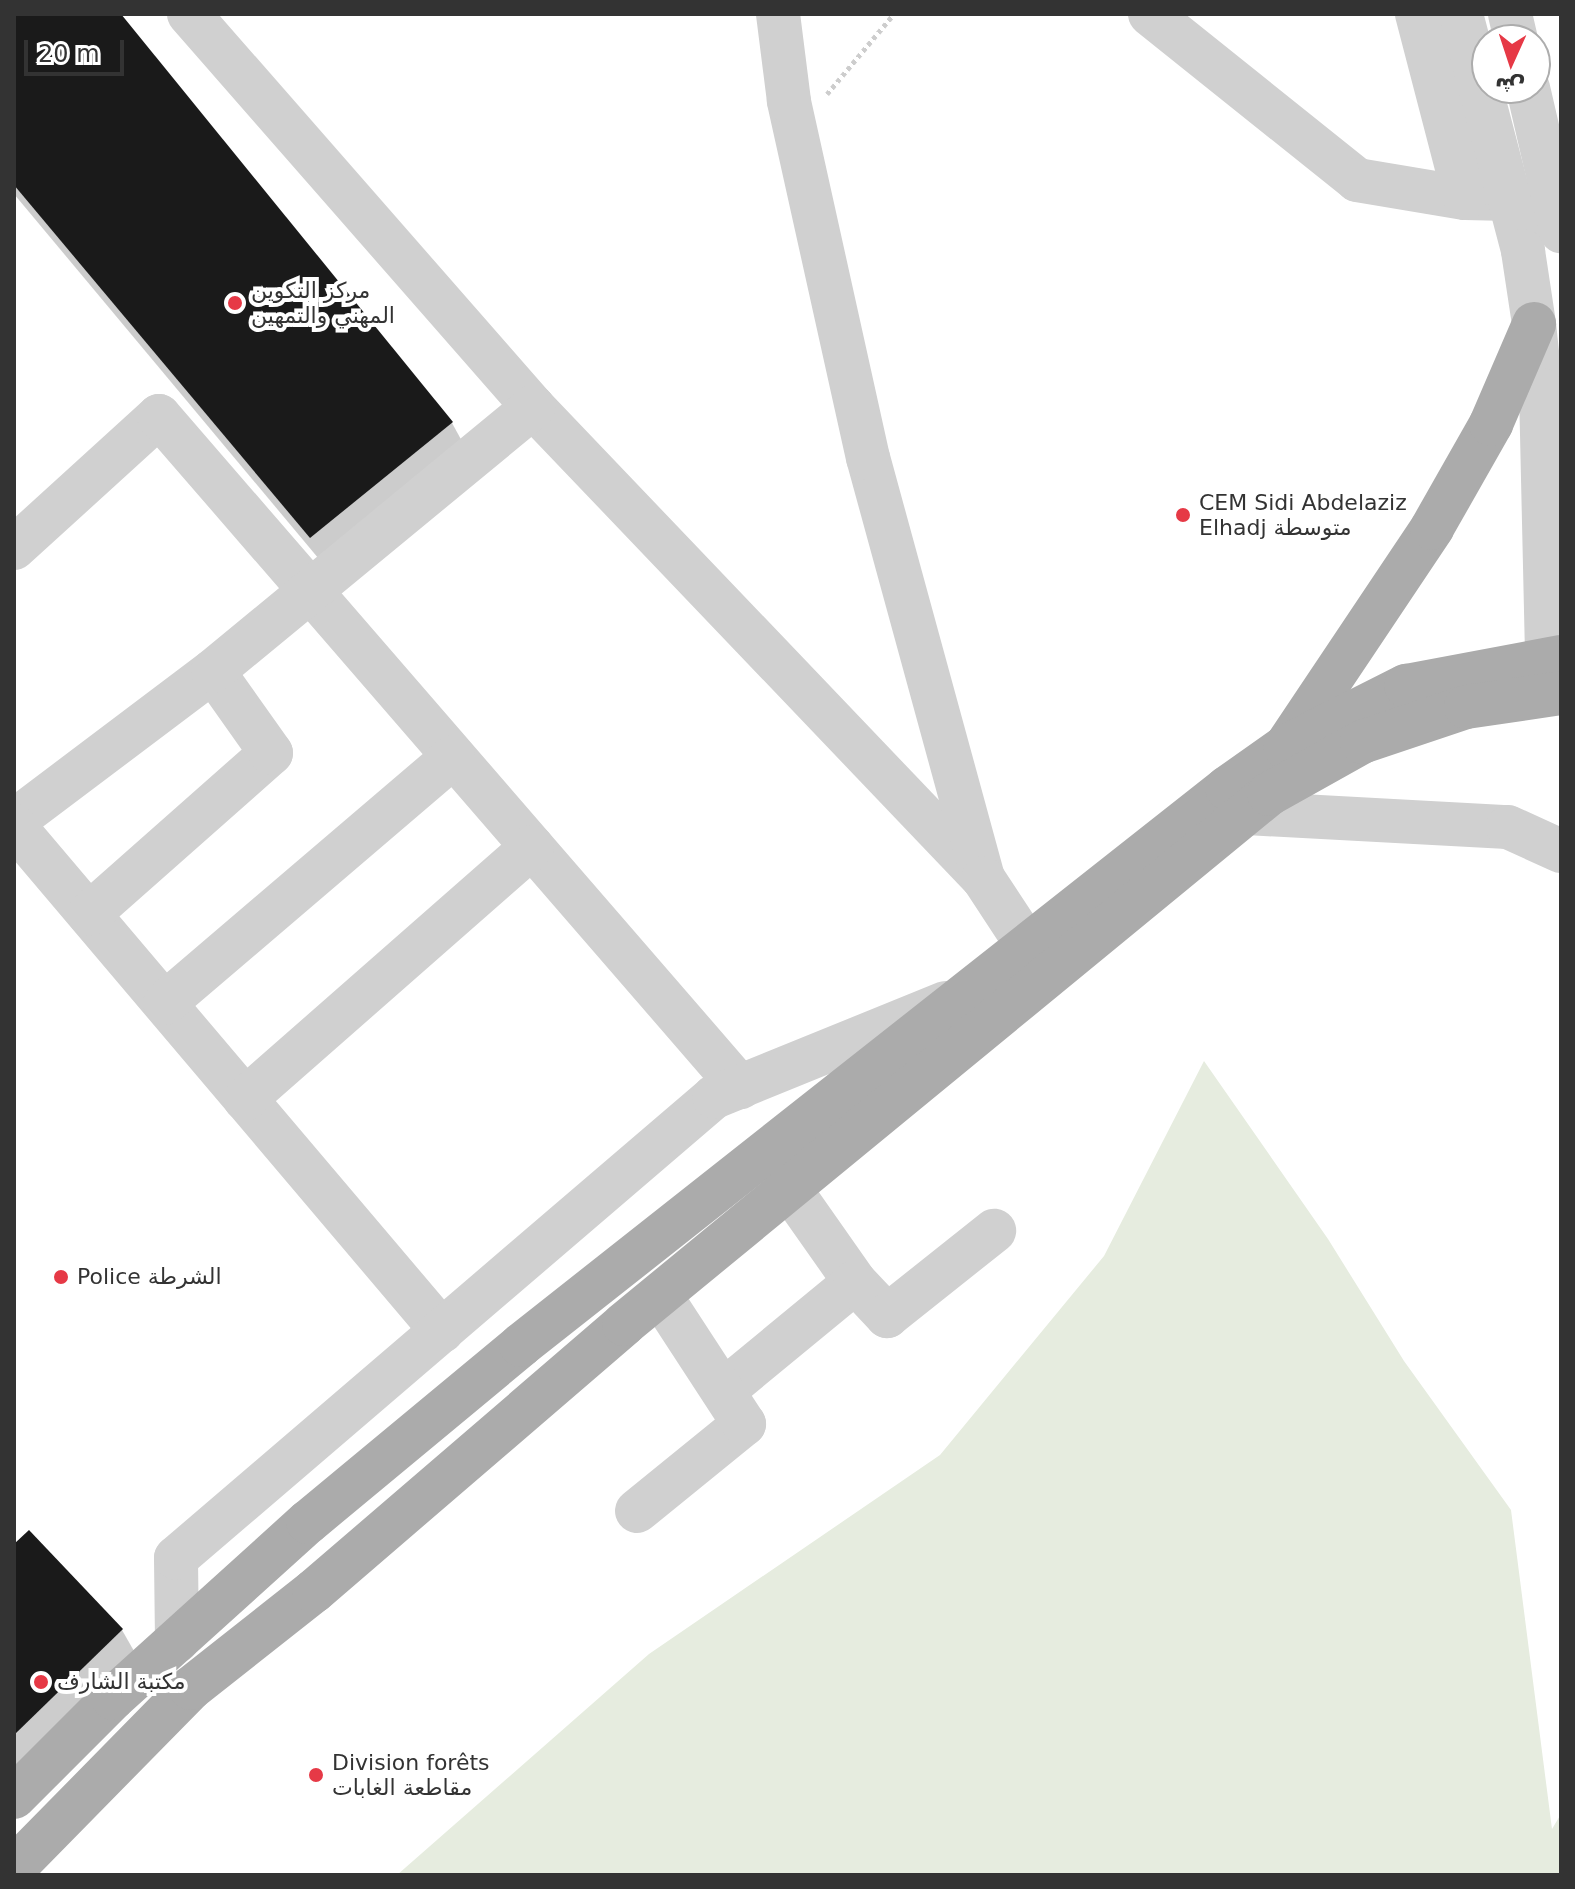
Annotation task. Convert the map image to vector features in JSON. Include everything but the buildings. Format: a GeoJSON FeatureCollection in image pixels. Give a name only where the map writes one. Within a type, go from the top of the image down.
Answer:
{"type":"FeatureCollection","features":[{"type":"Feature","properties":{"kind":"main road"},"geometry":{"type":"LineString","coordinates":[[1285,747],[1432,528],[1491,424],[1534,324]]}},
{"type":"Feature","properties":{"kind":"main road"},"geometry":{"type":"LineString","coordinates":[[14,1797],[177,1641],[308,1522],[521,1345],[1160,838],[1285,747],[1406,686],[1554,675]]}},
{"type":"Feature","properties":{"kind":"main road"},"geometry":{"type":"LineString","coordinates":[[14,1868],[191,1688],[314,1591],[660,1295],[1269,794],[1362,742],[1554,675]]}},
{"type":"Feature","properties":{"kind":"street"},"geometry":{"type":"LineString","coordinates":[[189,14],[533,407],[983,878],[1027,945]]}},
{"type":"Feature","properties":{"kind":"street"},"geometry":{"type":"LineString","coordinates":[[778,14],[796,132],[868,458],[983,878]]}},
{"type":"Feature","properties":{"kind":"street"},"geometry":{"type":"LineString","coordinates":[[1150,14],[1357,180],[1465,198],[1509,199]]}},
{"type":"Feature","properties":{"kind":"street"},"geometry":{"type":"LineString","coordinates":[[1417,14],[1465,198]]}},
{"type":"Feature","properties":{"kind":"street"},"geometry":{"type":"LineString","coordinates":[[1461,14],[1509,199],[1551,423],[1554,675]]}},
{"type":"Feature","properties":{"kind":"street"},"geometry":{"type":"LineString","coordinates":[[1532,104],[1559,211]]}},
{"type":"Feature","properties":{"kind":"street"},"geometry":{"type":"LineString","coordinates":[[442,1331],[14,824],[213,671],[308,589],[533,407]]}},
{"type":"Feature","properties":{"kind":"street"},"geometry":{"type":"LineString","coordinates":[[14,548],[159,416],[740,1087]]}},
{"type":"Feature","properties":{"kind":"street"},"geometry":{"type":"LineString","coordinates":[[1491,424],[1551,423]]}},
{"type":"Feature","properties":{"kind":"street"},"geometry":{"type":"LineString","coordinates":[[89,914],[271,753],[213,671]]}},
{"type":"Feature","properties":{"kind":"street"},"geometry":{"type":"LineString","coordinates":[[165,1003],[453,757]]}},
{"type":"Feature","properties":{"kind":"street"},"geometry":{"type":"LineString","coordinates":[[1247,813],[1508,827],[1561,851]]}},
{"type":"Feature","properties":{"kind":"street"},"geometry":{"type":"LineString","coordinates":[[245,1099],[532,847]]}},
{"type":"Feature","properties":{"kind":"street"},"geometry":{"type":"LineString","coordinates":[[177,1641],[176,1558],[714,1097],[956,999]]}},
{"type":"Feature","properties":{"kind":"street"},"geometry":{"type":"LineString","coordinates":[[789,1188],[855,1282],[887,1316],[994,1231]]}},
{"type":"Feature","properties":{"kind":"street"},"geometry":{"type":"LineString","coordinates":[[723,1391],[855,1282]]}},
{"type":"Feature","properties":{"kind":"street"},"geometry":{"type":"LineString","coordinates":[[637,1511],[744,1424],[660,1295]]}},
{"type":"Feature","properties":{"kind":"path"},"geometry":{"type":"LineString","coordinates":[[796,132],[894,14]]}},
{"type":"Feature","properties":{"kind":"shaded area"},"geometry":{"type":"Polygon","coordinates":[[[1204,1061],[1328,1239],[1404,1361],[1511,1510],[1552,1829],[1561,1814],[1561,1875],[397,1875],[649,1654],[940,1455],[1104,1256],[1204,1061]]]}},
{"type":"Feature","properties":{"kind":"place","name":"مركز التكوين المهني والتمهين"},"geometry":{"type":"Point","coordinates":[235,303]}},
{"type":"Feature","properties":{"kind":"place","name":"CEM Sidi Abdelaziz Elhadj متوسطة"},"geometry":{"type":"Point","coordinates":[1183,515]}},
{"type":"Feature","properties":{"kind":"place","name":"Police الشرطة"},"geometry":{"type":"Point","coordinates":[61,1277]}},
{"type":"Feature","properties":{"kind":"place","name":"مكتبة الشارف"},"geometry":{"type":"Point","coordinates":[41,1682]}},
{"type":"Feature","properties":{"kind":"place","name":"Division forêts مقاطعة الغابات"},"geometry":{"type":"Point","coordinates":[316,1775]}}]}
